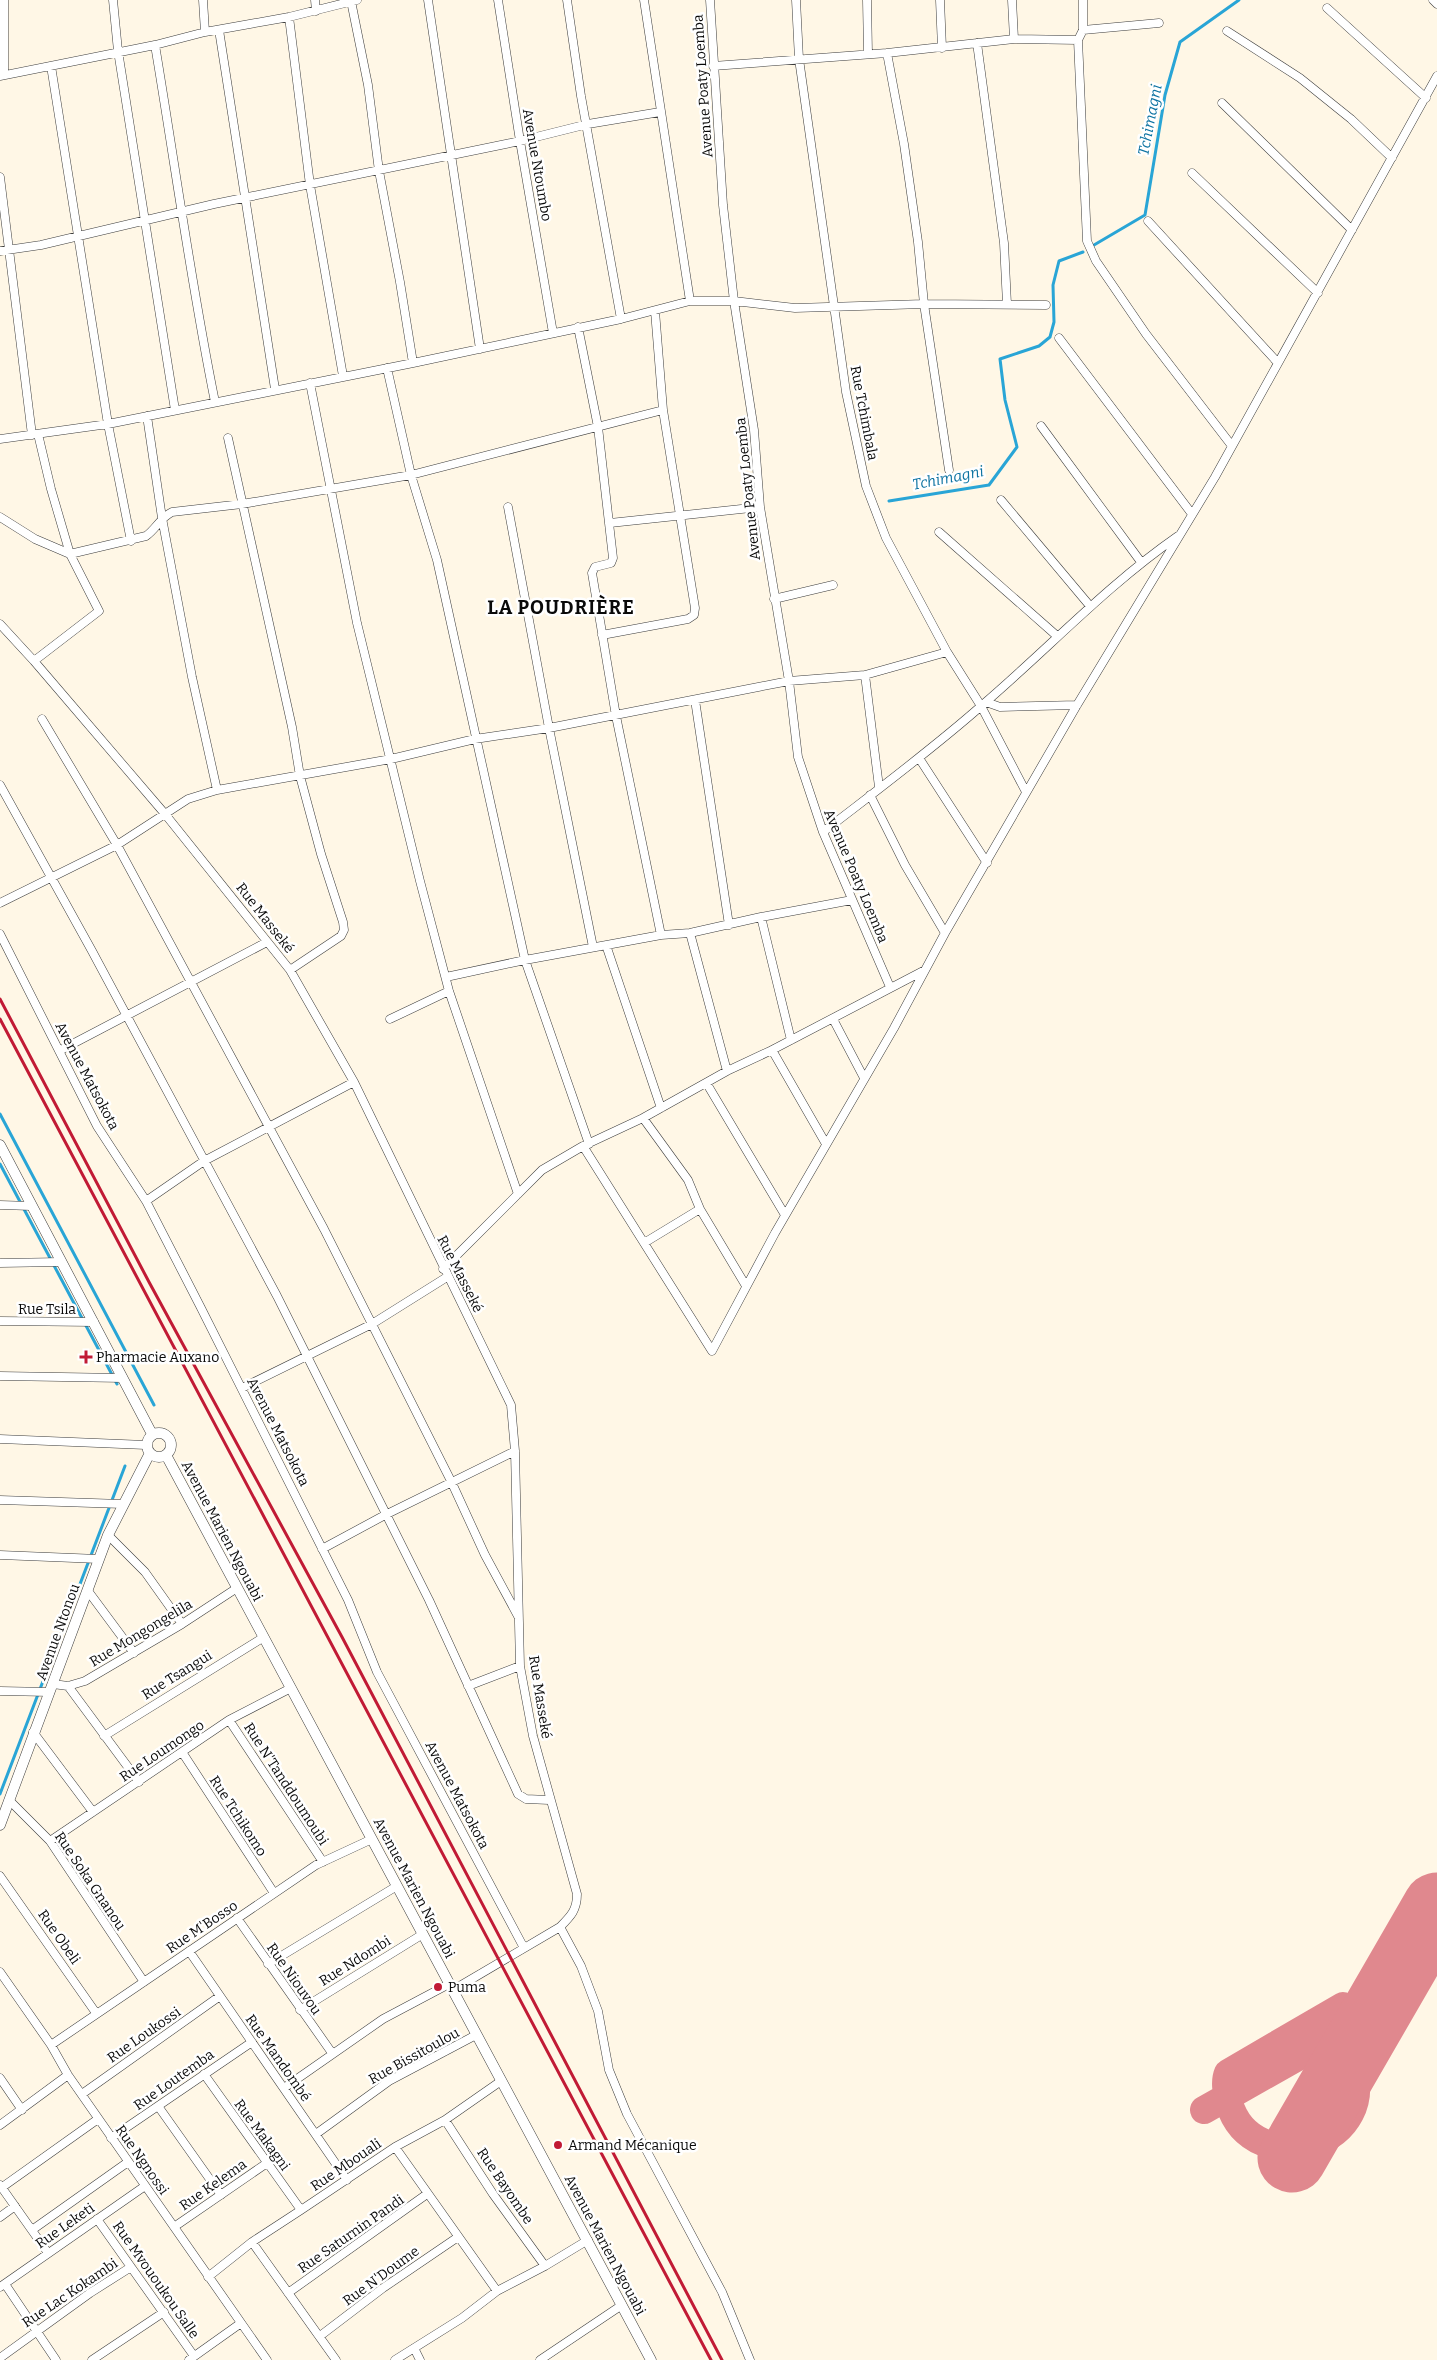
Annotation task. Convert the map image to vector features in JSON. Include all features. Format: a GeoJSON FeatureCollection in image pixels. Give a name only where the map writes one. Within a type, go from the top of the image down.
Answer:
{"type":"FeatureCollection","features":[{"type":"Feature","properties":{"kind":"street"},"geometry":{"type":"LineString","coordinates":[[4,0],[2,75],[155,45],[205,32],[288,18],[354,1],[368,85],[379,171],[413,363]]}},
{"type":"Feature","properties":{"kind":"street"},"geometry":{"type":"LineString","coordinates":[[113,0],[118,51],[175,410]]}},
{"type":"Feature","properties":{"kind":"street"},"geometry":{"type":"LineString","coordinates":[[203,0],[205,32]]}},
{"type":"Feature","properties":{"kind":"street"},"geometry":{"type":"LineString","coordinates":[[315,0],[316,11]]}},
{"type":"Feature","properties":{"kind":"street"},"geometry":{"type":"LineString","coordinates":[[428,0],[480,349]]}},
{"type":"Feature","properties":{"kind":"street","name":"Avenue Ntoumbo"},"geometry":{"type":"LineString","coordinates":[[498,0],[553,333]]}},
{"type":"Feature","properties":{"kind":"street"},"geometry":{"type":"LineString","coordinates":[[567,0],[581,96],[588,124],[621,319]]}},
{"type":"Feature","properties":{"kind":"street"},"geometry":{"type":"LineString","coordinates":[[644,0],[690,302]]}},
{"type":"Feature","properties":{"kind":"street","name":"Avenue Poaty Loemba"},"geometry":{"type":"LineString","coordinates":[[710,0],[724,210],[734,301],[754,430],[760,507],[789,681],[800,770],[822,832],[890,987]]}},
{"type":"Feature","properties":{"kind":"street","name":"Rue Tchimbala"},"geometry":{"type":"LineString","coordinates":[[796,0],[799,59],[846,392],[866,486],[886,538],[948,652],[983,704],[1026,792]]}},
{"type":"Feature","properties":{"kind":"street"},"geometry":{"type":"LineString","coordinates":[[866,0],[868,53]]}},
{"type":"Feature","properties":{"kind":"street"},"geometry":{"type":"LineString","coordinates":[[940,0],[942,48]]}},
{"type":"Feature","properties":{"kind":"street"},"geometry":{"type":"LineString","coordinates":[[1012,0],[1014,39]]}},
{"type":"Feature","properties":{"kind":"street"},"geometry":{"type":"LineString","coordinates":[[1084,0],[1083,30],[1078,40],[1087,241],[1096,261],[1146,334],[1232,446]]}},
{"type":"Feature","properties":{"kind":"street"},"geometry":{"type":"LineString","coordinates":[[1433,0],[1437,4]]}},
{"type":"Feature","properties":{"kind":"street"},"geometry":{"type":"LineString","coordinates":[[1327,8],[1426,98]]}},
{"type":"Feature","properties":{"kind":"street"},"geometry":{"type":"LineString","coordinates":[[288,18],[310,184],[343,376]]}},
{"type":"Feature","properties":{"kind":"street"},"geometry":{"type":"LineString","coordinates":[[1083,30],[1159,23]]}},
{"type":"Feature","properties":{"kind":"street"},"geometry":{"type":"LineString","coordinates":[[220,30],[244,198],[275,389]]}},
{"type":"Feature","properties":{"kind":"street"},"geometry":{"type":"LineString","coordinates":[[1228,31],[1300,78],[1351,119],[1392,158]]}},
{"type":"Feature","properties":{"kind":"street"},"geometry":{"type":"LineString","coordinates":[[713,66],[887,53],[1014,39],[1078,40]]}},
{"type":"Feature","properties":{"kind":"street"},"geometry":{"type":"LineString","coordinates":[[977,43],[1004,243],[1007,304]]}},
{"type":"Feature","properties":{"kind":"street"},"geometry":{"type":"LineString","coordinates":[[155,45],[183,212],[196,307],[214,402]]}},
{"type":"Feature","properties":{"kind":"street"},"geometry":{"type":"LineString","coordinates":[[887,53],[907,163],[924,304],[949,470]]}},
{"type":"Feature","properties":{"kind":"street"},"geometry":{"type":"LineString","coordinates":[[51,66],[108,424],[131,541]]}},
{"type":"Feature","properties":{"kind":"street"},"geometry":{"type":"LineString","coordinates":[[386,368],[411,475],[437,560],[525,960],[586,1145],[644,1243],[712,1351],[746,1286],[894,1028],[945,933],[987,863],[1026,792],[1182,533],[1232,446],[1437,76]]}},
{"type":"Feature","properties":{"kind":"street"},"geometry":{"type":"LineString","coordinates":[[1222,103],[1352,230]]}},
{"type":"Feature","properties":{"kind":"street"},"geometry":{"type":"LineString","coordinates":[[4,251],[244,198],[520,141],[588,124],[660,112]]}},
{"type":"Feature","properties":{"kind":"street"},"geometry":{"type":"LineString","coordinates":[[1192,173],[1318,293]]}},
{"type":"Feature","properties":{"kind":"street"},"geometry":{"type":"LineString","coordinates":[[0,177],[4,251],[35,435],[70,554],[99,611],[34,661]]}},
{"type":"Feature","properties":{"kind":"street"},"geometry":{"type":"LineString","coordinates":[[1148,221],[1278,363]]}},
{"type":"Feature","properties":{"kind":"street"},"geometry":{"type":"LineString","coordinates":[[0,439],[108,424],[480,349],[621,319],[690,302],[734,301],[795,308],[924,304],[1046,305]]}},
{"type":"Feature","properties":{"kind":"street"},"geometry":{"type":"LineString","coordinates":[[602,636],[688,619],[694,615],[695,608],[663,410],[655,311]]}},
{"type":"Feature","properties":{"kind":"street"},"geometry":{"type":"LineString","coordinates":[[578,327],[598,427],[610,523],[612,561],[595,567],[592,572],[616,716],[661,935]]}},
{"type":"Feature","properties":{"kind":"street"},"geometry":{"type":"LineString","coordinates":[[1059,338],[1192,514]]}},
{"type":"Feature","properties":{"kind":"street"},"geometry":{"type":"LineString","coordinates":[[310,383],[357,623],[420,881],[449,990],[518,1194]]}},
{"type":"Feature","properties":{"kind":"street"},"geometry":{"type":"LineString","coordinates":[[0,516],[41,542],[70,554],[146,536],[154,531],[162,518],[172,512],[242,504],[411,475],[663,410]]}},
{"type":"Feature","properties":{"kind":"street"},"geometry":{"type":"LineString","coordinates":[[147,416],[162,518],[192,677],[216,790]]}},
{"type":"Feature","properties":{"kind":"street"},"geometry":{"type":"LineString","coordinates":[[1041,426],[1141,562]]}},
{"type":"Feature","properties":{"kind":"street"},"geometry":{"type":"LineString","coordinates":[[228,438],[292,727],[300,776],[344,930],[341,936],[290,970]]}},
{"type":"Feature","properties":{"kind":"street"},"geometry":{"type":"LineString","coordinates":[[1001,500],[1090,606]]}},
{"type":"Feature","properties":{"kind":"street"},"geometry":{"type":"LineString","coordinates":[[508,507],[549,728],[593,947]]}},
{"type":"Feature","properties":{"kind":"street"},"geometry":{"type":"LineString","coordinates":[[610,523],[760,507]]}},
{"type":"Feature","properties":{"kind":"street"},"geometry":{"type":"LineString","coordinates":[[939,532],[1057,636]]}},
{"type":"Feature","properties":{"kind":"street"},"geometry":{"type":"LineString","coordinates":[[822,832],[919,758],[983,704],[1141,562],[1182,533]]}},
{"type":"Feature","properties":{"kind":"street"},"geometry":{"type":"LineString","coordinates":[[774,599],[833,586]]}},
{"type":"Feature","properties":{"kind":"street","name":"Rue Masseké"},"geometry":{"type":"LineString","coordinates":[[0,624],[165,814],[290,970],[354,1082],[447,1277],[486,1350],[511,1406],[515,1451],[520,1666],[533,1736],[549,1800],[577,1894],[577,1905],[573,1914],[560,1927],[451,1987],[383,2018],[284,2088]]}},
{"type":"Feature","properties":{"kind":"street"},"geometry":{"type":"LineString","coordinates":[[0,903],[51,876],[117,846],[188,798],[216,790],[391,759],[475,739],[616,716],[789,681],[865,675],[948,652]]}},
{"type":"Feature","properties":{"kind":"street"},"geometry":{"type":"LineString","coordinates":[[865,675],[879,787]]}},
{"type":"Feature","properties":{"kind":"street"},"geometry":{"type":"LineString","coordinates":[[695,700],[729,925]]}},
{"type":"Feature","properties":{"kind":"street"},"geometry":{"type":"LineString","coordinates":[[983,704],[1000,707],[1077,705]]}},
{"type":"Feature","properties":{"kind":"street"},"geometry":{"type":"LineString","coordinates":[[42,719],[117,846],[324,1228],[451,1481],[485,1555],[519,1619]]}},
{"type":"Feature","properties":{"kind":"street"},"geometry":{"type":"LineString","coordinates":[[919,758],[987,863]]}},
{"type":"Feature","properties":{"kind":"street"},"geometry":{"type":"LineString","coordinates":[[0,785],[51,876],[307,1355],[429,1600],[518,1794],[526,1799],[549,1800]]}},
{"type":"Feature","properties":{"kind":"street"},"geometry":{"type":"LineString","coordinates":[[870,795],[905,865],[945,933]]}},
{"type":"Feature","properties":{"kind":"street"},"geometry":{"type":"LineString","coordinates":[[446,977],[593,947],[661,935],[690,933],[761,917],[852,900]]}},
{"type":"Feature","properties":{"kind":"street"},"geometry":{"type":"LineString","coordinates":[[761,917],[791,1040]]}},
{"type":"Feature","properties":{"kind":"street"},"geometry":{"type":"LineString","coordinates":[[690,933],[727,1071]]}},
{"type":"Feature","properties":{"kind":"street","name":"Avenue Matsokota"},"geometry":{"type":"LineString","coordinates":[[0,934],[97,1126],[146,1201],[348,1600],[377,1672],[524,1948]]}},
{"type":"Feature","properties":{"kind":"street"},"geometry":{"type":"LineString","coordinates":[[59,1051],[267,942]]}},
{"type":"Feature","properties":{"kind":"street"},"geometry":{"type":"LineString","coordinates":[[606,945],[661,1108]]}},
{"type":"Feature","properties":{"kind":"street"},"geometry":{"type":"LineString","coordinates":[[443,1268],[542,1170],[586,1145],[643,1118],[707,1084],[727,1071],[772,1050],[925,970]]}},
{"type":"Feature","properties":{"kind":"street"},"geometry":{"type":"LineString","coordinates":[[390,1018],[449,990]]}},
{"type":"Feature","properties":{"kind":"street"},"geometry":{"type":"LineString","coordinates":[[833,1018],[864,1078]]}},
{"type":"Feature","properties":{"kind":"street"},"geometry":{"type":"LineString","coordinates":[[772,1050],[826,1144]]}},
{"type":"Feature","properties":{"kind":"street"},"geometry":{"type":"LineString","coordinates":[[146,1201],[204,1161],[354,1082]]}},
{"type":"Feature","properties":{"kind":"street"},"geometry":{"type":"LineString","coordinates":[[707,1084],[786,1215]]}},
{"type":"Feature","properties":{"kind":"street"},"geometry":{"type":"LineString","coordinates":[[643,1118],[688,1180],[700,1209],[746,1286]]}},
{"type":"Feature","properties":{"kind":"street"},"geometry":{"type":"LineString","coordinates":[[1,1150],[152,1434]]}},
{"type":"Feature","properties":{"kind":"street"},"geometry":{"type":"LineString","coordinates":[[0,1205],[32,1206]]}},
{"type":"Feature","properties":{"kind":"street"},"geometry":{"type":"LineString","coordinates":[[644,1243],[700,1209]]}},
{"type":"Feature","properties":{"kind":"street"},"geometry":{"type":"LineString","coordinates":[[0,1263],[61,1262]]}},
{"type":"Feature","properties":{"kind":"street"},"geometry":{"type":"LineString","coordinates":[[242,1388],[372,1324],[447,1277]]}},
{"type":"Feature","properties":{"kind":"street","name":"Rue Tsila"},"geometry":{"type":"LineString","coordinates":[[0,1321],[94,1322]]}},
{"type":"Feature","properties":{"kind":"street"},"geometry":{"type":"LineString","coordinates":[[0,1376],[123,1378]]}},
{"type":"Feature","properties":{"kind":"street"},"geometry":{"type":"LineString","coordinates":[[0,1439],[148,1449],[160,1457],[166,1455],[171,1444],[169,1438],[158,1432],[152,1434],[148,1439],[148,1449]]}},
{"type":"Feature","properties":{"kind":"street","name":"Avenue Ntonou"},"geometry":{"type":"LineString","coordinates":[[0,1825],[33,1732],[52,1688],[108,1535],[148,1449]]}},
{"type":"Feature","properties":{"kind":"street"},"geometry":{"type":"LineString","coordinates":[[322,1549],[451,1481],[515,1451]]}},
{"type":"Feature","properties":{"kind":"street","name":"Avenue Marien Ngouabi"},"geometry":{"type":"LineString","coordinates":[[166,1455],[651,2360]]}},
{"type":"Feature","properties":{"kind":"street"},"geometry":{"type":"LineString","coordinates":[[0,1500],[123,1504]]}},
{"type":"Feature","properties":{"kind":"street"},"geometry":{"type":"LineString","coordinates":[[108,1535],[145,1572],[182,1624]]}},
{"type":"Feature","properties":{"kind":"street"},"geometry":{"type":"LineString","coordinates":[[0,1554],[99,1559]]}},
{"type":"Feature","properties":{"kind":"street","name":"Rue Mongongelila"},"geometry":{"type":"LineString","coordinates":[[0,1691],[52,1688],[86,1682],[238,1588]]}},
{"type":"Feature","properties":{"kind":"street"},"geometry":{"type":"LineString","coordinates":[[88,1591],[134,1653]]}},
{"type":"Feature","properties":{"kind":"street","name":"Rue Tsangui"},"geometry":{"type":"LineString","coordinates":[[104,1736],[264,1637]]}},
{"type":"Feature","properties":{"kind":"street"},"geometry":{"type":"LineString","coordinates":[[468,1686],[520,1666]]}},
{"type":"Feature","properties":{"kind":"street"},"geometry":{"type":"LineString","coordinates":[[68,1686],[139,1782]]}},
{"type":"Feature","properties":{"kind":"street","name":"Rue Loumongo"},"geometry":{"type":"LineString","coordinates":[[50,1841],[229,1720],[291,1688]]}},
{"type":"Feature","properties":{"kind":"street","name":"Rue N'Tanddoumoubi"},"geometry":{"type":"LineString","coordinates":[[229,1720],[323,1862]]}},
{"type":"Feature","properties":{"kind":"street"},"geometry":{"type":"LineString","coordinates":[[33,1732],[93,1812]]}},
{"type":"Feature","properties":{"kind":"street","name":"Rue Tchikomo"},"geometry":{"type":"LineString","coordinates":[[182,1752],[274,1893]]}},
{"type":"Feature","properties":{"kind":"street","name":"Rue Soka Gnanou"},"geometry":{"type":"LineString","coordinates":[[10,1800],[50,1841],[98,1916],[144,1982]]}},
{"type":"Feature","properties":{"kind":"street","name":"Rue M'Bosso"},"geometry":{"type":"LineString","coordinates":[[51,2045],[274,1893],[323,1862],[372,1839]]}},
{"type":"Feature","properties":{"kind":"street","name":"Rue Obeli"},"geometry":{"type":"LineString","coordinates":[[0,1876],[96,2013]]}},
{"type":"Feature","properties":{"kind":"street"},"geometry":{"type":"LineString","coordinates":[[268,1964],[396,1886]]}},
{"type":"Feature","properties":{"kind":"street","name":"Rue Niouvou"},"geometry":{"type":"LineString","coordinates":[[237,1918],[332,2053]]}},
{"type":"Feature","properties":{"kind":"street"},"geometry":{"type":"LineString","coordinates":[[560,1927],[581,1966],[598,2011],[610,2070],[627,2114],[722,2292],[750,2360]]}},
{"type":"Feature","properties":{"kind":"street","name":"Rue Ndombi"},"geometry":{"type":"LineString","coordinates":[[300,2010],[423,1934]]}},
{"type":"Feature","properties":{"kind":"street","name":"Rue Mandombé"},"geometry":{"type":"LineString","coordinates":[[189,1951],[347,2180]]}},
{"type":"Feature","properties":{"kind":"street","name":"Rue Ngnossi"},"geometry":{"type":"LineString","coordinates":[[0,1972],[51,2045],[68,2075],[111,2138],[267,2360]]}},
{"type":"Feature","properties":{"kind":"street","name":"Rue Loukossi"},"geometry":{"type":"LineString","coordinates":[[82,2094],[220,1996]]}},
{"type":"Feature","properties":{"kind":"street","name":"Rue Bissitoulou"},"geometry":{"type":"LineString","coordinates":[[316,2134],[389,2081],[476,2035]]}},
{"type":"Feature","properties":{"kind":"street","name":"Rue Loutemba"},"geometry":{"type":"LineString","coordinates":[[111,2138],[252,2042]]}},
{"type":"Feature","properties":{"kind":"street","name":"Rue Makagni"},"geometry":{"type":"LineString","coordinates":[[204,2074],[300,2210]]}},
{"type":"Feature","properties":{"kind":"street"},"geometry":{"type":"LineString","coordinates":[[0,2125],[68,2075]]}},
{"type":"Feature","properties":{"kind":"street"},"geometry":{"type":"LineString","coordinates":[[0,2078],[22,2110]]}},
{"type":"Feature","properties":{"kind":"street","name":"Rue Mbouali"},"geometry":{"type":"LineString","coordinates":[[208,2277],[252,2242],[395,2147],[445,2120],[501,2081]]}},
{"type":"Feature","properties":{"kind":"street"},"geometry":{"type":"LineString","coordinates":[[158,2106],[221,2195]]}},
{"type":"Feature","properties":{"kind":"street"},"geometry":{"type":"LineString","coordinates":[[48,2253],[1,2186],[98,2119]]}},
{"type":"Feature","properties":{"kind":"street","name":"Rue Bayombe"},"geometry":{"type":"LineString","coordinates":[[445,2120],[493,2194],[545,2266]]}},
{"type":"Feature","properties":{"kind":"street"},"geometry":{"type":"LineString","coordinates":[[395,2147],[498,2291]]}},
{"type":"Feature","properties":{"kind":"street"},"geometry":{"type":"LineString","coordinates":[[32,2230],[128,2162]]}},
{"type":"Feature","properties":{"kind":"street","name":"Rue Kelema"},"geometry":{"type":"LineString","coordinates":[[174,2227],[267,2163]]}},
{"type":"Feature","properties":{"kind":"street","name":"Rue Leketi"},"geometry":{"type":"LineString","coordinates":[[2,2286],[145,2186]]}},
{"type":"Feature","properties":{"kind":"street","name":"Rue Saturnin Pandi"},"geometry":{"type":"LineString","coordinates":[[288,2293],[427,2194]]}},
{"type":"Feature","properties":{"kind":"street"},"geometry":{"type":"LineString","coordinates":[[0,2216],[15,2206]]}},
{"type":"Feature","properties":{"kind":"street","name":"Rue Mvououkou Salle"},"geometry":{"type":"LineString","coordinates":[[97,2219],[164,2312],[192,2358]]}},
{"type":"Feature","properties":{"kind":"street","name":"Rue N'Doume"},"geometry":{"type":"LineString","coordinates":[[320,2336],[383,2288],[458,2237]]}},
{"type":"Feature","properties":{"kind":"street"},"geometry":{"type":"LineString","coordinates":[[396,2360],[462,2318],[498,2291],[588,2240]]}},
{"type":"Feature","properties":{"kind":"street"},"geometry":{"type":"LineString","coordinates":[[252,2242],[336,2360]]}},
{"type":"Feature","properties":{"kind":"street","name":"Rue Lac Kokambi"},"geometry":{"type":"LineString","coordinates":[[0,2358],[131,2267]]}},
{"type":"Feature","properties":{"kind":"street"},"geometry":{"type":"LineString","coordinates":[[2,2286],[56,2360]]}},
{"type":"Feature","properties":{"kind":"street"},"geometry":{"type":"LineString","coordinates":[[540,2360],[622,2305]]}},
{"type":"Feature","properties":{"kind":"street"},"geometry":{"type":"LineString","coordinates":[[92,2360],[164,2312]]}},
{"type":"Feature","properties":{"kind":"street"},"geometry":{"type":"LineString","coordinates":[[192,2358],[242,2323]]}},
{"type":"Feature","properties":{"kind":"street"},"geometry":{"type":"LineString","coordinates":[[414,2348],[420,2360]]}},
{"type":"Feature","properties":{"kind":"waterway","name":"Tchimagni"},"geometry":{"type":"LineString","coordinates":[[1094,245],[1145,215],[1165,95],[1180,42],[1239,0]]}},
{"type":"Feature","properties":{"kind":"waterway","name":"Tchimagni"},"geometry":{"type":"LineString","coordinates":[[889,501],[989,485],[1017,447],[1005,400],[1000,359],[1039,346],[1050,337],[1054,322],[1053,285],[1059,261],[1083,252]]}},
{"type":"Feature","properties":{"kind":"waterway"},"geometry":{"type":"LineString","coordinates":[[0,1114],[154,1405]]}},
{"type":"Feature","properties":{"kind":"waterway"},"geometry":{"type":"LineString","coordinates":[[0,1164],[117,1384]]}},
{"type":"Feature","properties":{"kind":"waterway"},"geometry":{"type":"LineString","coordinates":[[0,1794],[125,1466]]}},
{"type":"Feature","properties":{"kind":"taxiway"},"geometry":{"type":"LineString","coordinates":[[1204,2110],[1363,2020],[1374,2012],[1385,1997]]}},
{"type":"Feature","properties":{"kind":"taxiway"},"geometry":{"type":"LineString","coordinates":[[1343,2006],[1228,2073],[1226,2084],[1229,2103],[1243,2128],[1263,2142],[1288,2147],[1313,2144],[1334,2132],[1350,2114],[1356,2089],[1349,2059]]}},
{"type":"Feature","properties":{"kind":"runway"},"geometry":{"type":"LineString","coordinates":[[1292,2158],[1437,1907]]}},
{"type":"Feature","properties":{"kind":"railway"},"geometry":{"type":"LineString","coordinates":[[0,999],[149,1282],[342,1637],[722,2360]]}},
{"type":"Feature","properties":{"kind":"railway"},"geometry":{"type":"LineString","coordinates":[[0,1019],[711,2360]]}},
{"type":"Feature","properties":{"kind":"place","name":"Pharmacie Auxano"},"geometry":{"type":"Point","coordinates":[86,1357]}},
{"type":"Feature","properties":{"kind":"place","name":"Puma"},"geometry":{"type":"Point","coordinates":[438,1987]}},
{"type":"Feature","properties":{"kind":"place","name":"Armand Mécanique"},"geometry":{"type":"Point","coordinates":[558,2145]}},
{"type":"Feature","properties":{"kind":"district","name":"LA POUDRIÈRE"},"geometry":{"type":"Point","coordinates":[561,607]}}]}
